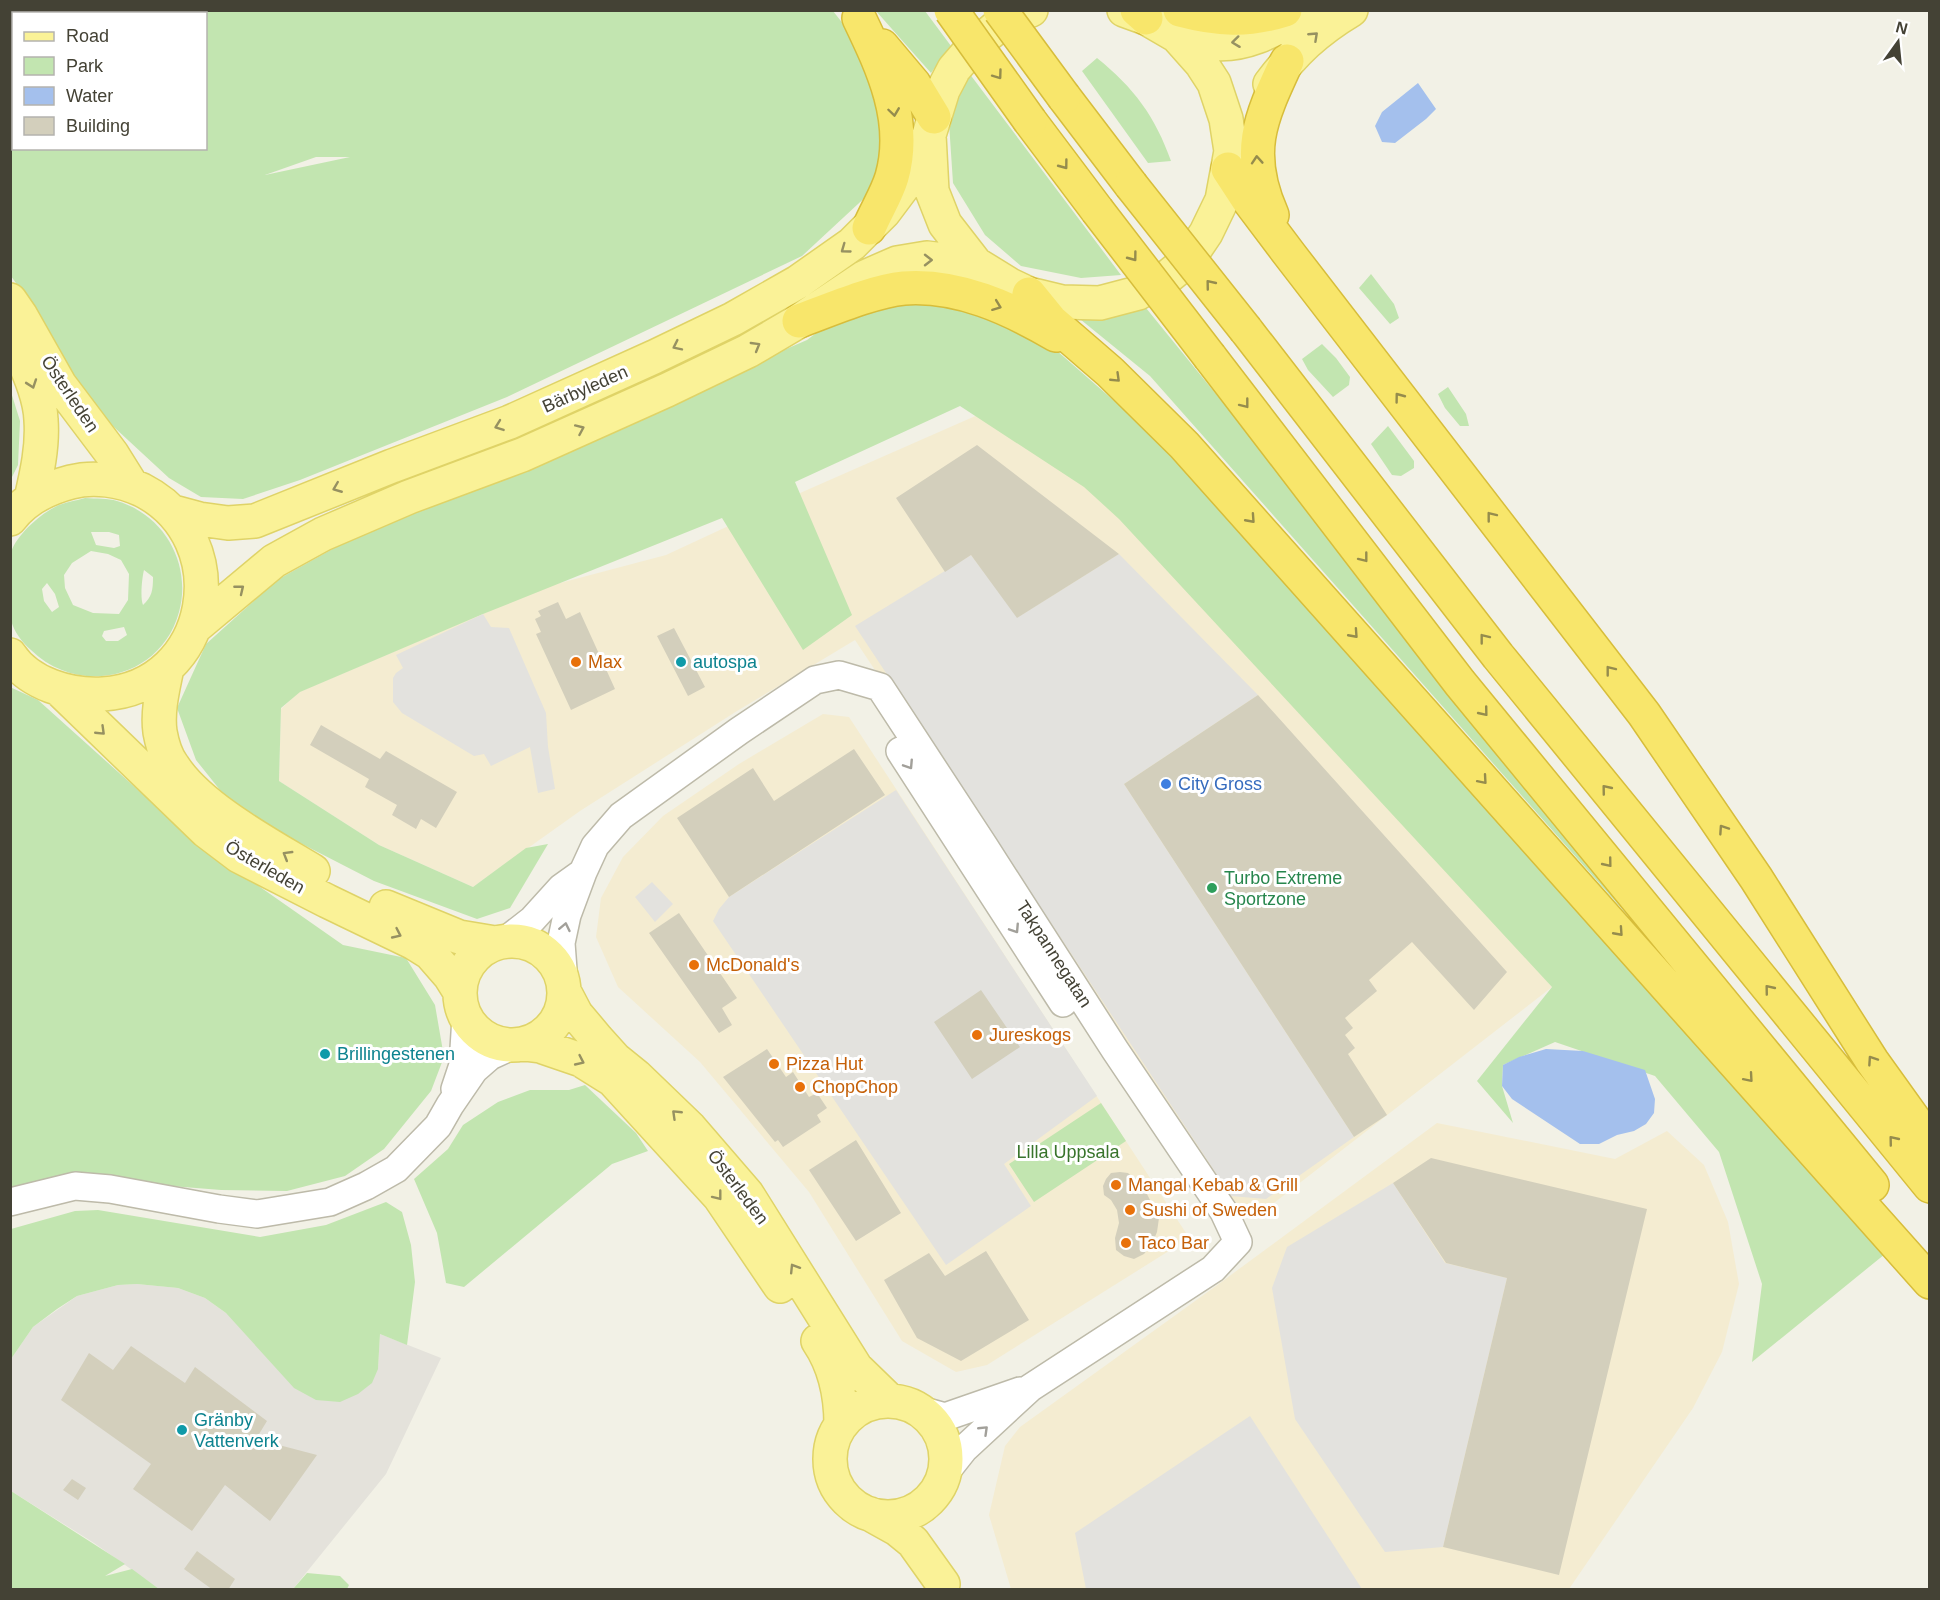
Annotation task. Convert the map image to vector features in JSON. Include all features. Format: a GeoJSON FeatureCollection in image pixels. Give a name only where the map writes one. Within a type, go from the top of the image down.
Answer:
{"type":"FeatureCollection","features":[{"type":"Feature","properties":{"kind":"highway"},"geometry":{"type":"LineString","coordinates":[[951,10],[1030,121],[1460,683],[1929,1254]]}},
{"type":"Feature","properties":{"kind":"highway"},"geometry":{"type":"LineString","coordinates":[[1000,10],[1131,185],[1498,656],[1929,1186]]}},
{"type":"Feature","properties":{"kind":"highway"},"geometry":{"type":"LineString","coordinates":[[1179,23],[1226,20],[1285,10]]}},
{"type":"Feature","properties":{"kind":"highway"},"geometry":{"type":"LineString","coordinates":[[855,14],[914,84],[931,126]]}},
{"type":"Feature","properties":{"kind":"highway"},"geometry":{"type":"LineString","coordinates":[[855,14],[882,65],[895,108],[897,145],[892,178],[868,228]]}},
{"type":"Feature","properties":{"kind":"highway"},"geometry":{"type":"LineString","coordinates":[[1287,61],[1267,105],[1259,130],[1256,155],[1259,177],[1268,207],[1290,255]]}},
{"type":"Feature","properties":{"kind":"highway"},"geometry":{"type":"LineString","coordinates":[[1230,160],[1247,198],[1644,714],[1756,878],[1872,1061],[1929,1142]]}},
{"type":"Feature","properties":{"kind":"highway"},"geometry":{"type":"LineString","coordinates":[[799,321],[856,300],[902,288],[937,288],[973,297],[1006,309],[1089,354]]}},
{"type":"Feature","properties":{"kind":"highway"},"geometry":{"type":"LineString","coordinates":[[1029,294],[1051,321],[1110,372],[1192,454],[1929,1282]]}},
{"type":"Feature","properties":{"kind":"main road","name":"Bärbyleden"},"geometry":{"type":"LineString","coordinates":[[173,512],[228,523],[255,521],[510,422],[733,319],[798,282],[852,244],[884,212],[908,180],[931,126],[943,90],[954,69],[973,46],[1005,20],[1031,10]]}},
{"type":"Feature","properties":{"kind":"main road"},"geometry":{"type":"LineString","coordinates":[[1136,13],[1179,23],[1211,44],[1254,39],[1308,10]]}},
{"type":"Feature","properties":{"kind":"main road"},"geometry":{"type":"LineString","coordinates":[[931,126],[932,191],[945,224],[976,264],[1029,294],[1062,302],[1100,303],[1138,293],[1170,275],[1187,261],[1206,233],[1222,200],[1230,160],[1245,121],[1261,95],[1287,61],[1324,26],[1351,10]]}},
{"type":"Feature","properties":{"kind":"main road"},"geometry":{"type":"LineString","coordinates":[[1179,23],[1214,83],[1226,119],[1230,160]]}},
{"type":"Feature","properties":{"kind":"main road","name":"Bärbyleden"},"geometry":{"type":"LineString","coordinates":[[195,627],[274,561],[323,534],[409,497],[522,455],[687,380],[748,351],[866,277],[897,263],[927,258],[976,264]]}},
{"type":"Feature","properties":{"kind":"main road","name":"Österleden"},"geometry":{"type":"LineString","coordinates":[[10,300],[60,385],[112,454],[132,486]]}},
{"type":"Feature","properties":{"kind":"main road","name":"Österleden"},"geometry":{"type":"LineString","coordinates":[[10,330],[33,386],[42,418],[41,445],[21,509]]}},
{"type":"Feature","properties":{"kind":"main road"},"geometry":{"type":"LineString","coordinates":[[11,657],[34,677],[59,689],[88,695],[116,693],[143,684],[167,668],[183,649],[195,627],[202,597],[201,566],[191,537],[173,512],[154,497],[132,486],[107,479],[80,480],[55,486],[21,509]]}},
{"type":"Feature","properties":{"kind":"main road","name":"Österleden"},"geometry":{"type":"LineString","coordinates":[[167,668],[160,701],[162,740],[173,766],[198,795],[254,836],[313,871],[377,903],[459,937],[500,942]]}},
{"type":"Feature","properties":{"kind":"main road","name":"Österleden"},"geometry":{"type":"LineString","coordinates":[[59,689],[206,831],[239,856],[430,953],[450,976],[463,1005]]}},
{"type":"Feature","properties":{"kind":"main road"},"geometry":{"type":"LineString","coordinates":[[500,942],[525,942],[543,951],[556,965],[564,988],[563,1007],[549,1030],[537,1039],[519,1044],[502,1044],[481,1035],[463,1005],[462,977],[470,963],[481,951],[500,942]]}},
{"type":"Feature","properties":{"kind":"main road","name":"Österleden"},"geometry":{"type":"LineString","coordinates":[[564,988],[576,1014],[597,1039],[615,1059],[690,1128],[747,1194],[856,1368],[889,1400]]}},
{"type":"Feature","properties":{"kind":"main road","name":"Österleden"},"geometry":{"type":"LineString","coordinates":[[519,1044],[540,1046],[581,1060],[613,1080],[719,1196],[825,1352],[836,1379],[841,1402],[841,1425]]}},
{"type":"Feature","properties":{"kind":"main road"},"geometry":{"type":"LineString","coordinates":[[889,1400],[901,1402],[920,1410],[933,1422],[943,1440],[946,1453],[940,1483],[935,1557],[944,1587],[913,1542],[897,1529],[857,1508],[842,1495],[833,1477],[830,1463],[832,1443],[841,1425],[862,1407],[889,1400]]}},
{"type":"Feature","properties":{"kind":"main road"},"geometry":{"type":"LineString","coordinates":[[870,1514],[890,1517],[910,1513],[921,1507],[940,1483]]}},
{"type":"Feature","properties":{"kind":"street","name":"Takpannegatan"},"geometry":{"type":"LineString","coordinates":[[564,988],[561,944],[567,915],[595,846],[621,816],[739,731],[815,680],[839,675],[880,687],[1115,1050],[1224,1212],[1238,1242],[1213,1269],[1030,1388],[964,1449],[940,1483]]}},
{"type":"Feature","properties":{"kind":"street","name":"Takpannegatan"},"geometry":{"type":"LineString","coordinates":[[500,942],[532,920],[561,888],[583,872]]}},
{"type":"Feature","properties":{"kind":"street"},"geometry":{"type":"LineString","coordinates":[[450,1105],[463,1065],[463,1005]]}},
{"type":"Feature","properties":{"kind":"street"},"geometry":{"type":"LineString","coordinates":[[10,1202],[75,1186],[110,1189],[257,1214],[330,1202],[389,1175],[438,1126],[474,1070],[490,1056],[519,1044]]}},
{"type":"Feature","properties":{"kind":"street","name":"Takpannegatan"},"geometry":{"type":"LineString","coordinates":[[920,1410],[945,1417],[1030,1388]]}},
{"type":"Feature","properties":{"kind":"shaded area"},"geometry":{"type":"Polygon","coordinates":[[[989,410],[1161,515],[1552,987],[1270,1206],[1229,1203],[855,640],[737,711],[580,811],[473,887],[379,845],[279,781],[281,709],[299,692],[545,587],[666,555],[989,410]]]}},
{"type":"Feature","properties":{"kind":"shaded area"},"geometry":{"type":"Polygon","coordinates":[[[1119,554],[1258,695],[1124,784],[1354,1137],[1266,1199],[1231,1196],[855,626],[971,555],[1018,617],[1119,554]]]}},
{"type":"Feature","properties":{"kind":"shaded area"},"geometry":{"type":"Polygon","coordinates":[[[483,614],[491,627],[509,628],[546,713],[548,747],[555,789],[538,793],[530,747],[491,766],[484,754],[474,756],[402,713],[393,702],[393,678],[403,668],[396,655],[483,614]]]}},
{"type":"Feature","properties":{"kind":"shaded area"},"geometry":{"type":"Polygon","coordinates":[[[823,714],[849,717],[1186,1233],[1180,1244],[987,1365],[956,1372],[902,1341],[809,1192],[700,1062],[618,987],[596,937],[601,898],[623,857],[663,816],[739,764],[823,714]]]}},
{"type":"Feature","properties":{"kind":"shaded area"},"geometry":{"type":"Polygon","coordinates":[[[896,790],[1097,1096],[1004,1164],[1031,1206],[946,1265],[713,921],[729,897],[896,790]]]}},
{"type":"Feature","properties":{"kind":"shaded area"},"geometry":{"type":"Polygon","coordinates":[[[652,882],[673,904],[655,922],[635,897],[652,882]]]}},
{"type":"Feature","properties":{"kind":"shaded area"},"geometry":{"type":"Polygon","coordinates":[[[1437,1123],[1615,1159],[1667,1131],[1704,1165],[1728,1222],[1739,1284],[1722,1352],[1693,1408],[1569,1589],[1011,1589],[989,1515],[1005,1446],[1020,1427],[1437,1123]]]}},
{"type":"Feature","properties":{"kind":"shaded area"},"geometry":{"type":"Polygon","coordinates":[[[1393,1183],[1445,1263],[1507,1278],[1443,1547],[1385,1552],[1295,1419],[1272,1288],[1287,1247],[1393,1183]]]}},
{"type":"Feature","properties":{"kind":"shaded area"},"geometry":{"type":"Polygon","coordinates":[[[137,1284],[178,1288],[205,1298],[226,1313],[378,1369],[380,1334],[441,1358],[386,1474],[293,1589],[159,1589],[94,1543],[11,1491],[11,1359],[33,1327],[77,1296],[118,1285],[137,1284]]]}},
{"type":"Feature","properties":{"kind":"shaded area"},"geometry":{"type":"Polygon","coordinates":[[[1250,1416],[1362,1589],[1086,1589],[1075,1533],[1250,1416]]]}},
{"type":"Feature","properties":{"kind":"green space"},"geometry":{"type":"Polygon","coordinates":[[[47,10],[833,11],[908,106],[886,178],[802,256],[507,397],[300,480],[243,499],[201,497],[169,478],[89,404],[45,325],[11,276],[10,35],[12,34],[12,150],[207,150],[207,12],[44,12],[47,10]],[[316,157],[265,175],[350,157],[316,157]]]}},
{"type":"Feature","properties":{"kind":"green space"},"geometry":{"type":"Polygon","coordinates":[[[876,11],[925,11],[951,46],[931,73],[876,11]]]}},
{"type":"Feature","properties":{"kind":"green space"},"geometry":{"type":"Polygon","coordinates":[[[1097,58],[1122,80],[1142,104],[1158,130],[1171,161],[1148,163],[1082,71],[1097,58]]]}},
{"type":"Feature","properties":{"kind":"green space"},"geometry":{"type":"Polygon","coordinates":[[[969,73],[1121,275],[1081,278],[1021,266],[985,235],[953,183],[949,123],[969,73]]]}},
{"type":"Feature","properties":{"kind":"green space"},"geometry":{"type":"Polygon","coordinates":[[[1371,274],[1394,304],[1399,318],[1390,324],[1359,288],[1371,274]]]}},
{"type":"Feature","properties":{"kind":"green space"},"geometry":{"type":"Polygon","coordinates":[[[870,292],[992,294],[1152,434],[1432,744],[1885,1254],[1752,1362],[1762,1284],[1719,1152],[1655,1076],[1555,1042],[1503,1065],[1502,1086],[1513,1123],[1477,1081],[1552,987],[1119,519],[1084,487],[960,406],[795,482],[852,615],[803,650],[722,518],[483,614],[300,692],[281,708],[279,781],[379,845],[473,887],[526,848],[548,844],[510,908],[477,919],[374,881],[271,828],[224,795],[196,760],[177,708],[206,644],[277,580],[354,537],[807,340],[870,292]]]}},
{"type":"Feature","properties":{"kind":"green space"},"geometry":{"type":"Polygon","coordinates":[[[1146,308],[1770,1076],[1150,376],[1075,315],[1146,308]]]}},
{"type":"Feature","properties":{"kind":"green space"},"geometry":{"type":"Polygon","coordinates":[[[1322,344],[1350,377],[1349,385],[1333,397],[1308,370],[1302,359],[1322,344]]]}},
{"type":"Feature","properties":{"kind":"green space"},"geometry":{"type":"Polygon","coordinates":[[[1448,387],[1466,414],[1469,426],[1460,426],[1445,408],[1438,394],[1448,387]]]}},
{"type":"Feature","properties":{"kind":"green space"},"geometry":{"type":"Polygon","coordinates":[[[11,392],[20,421],[18,465],[11,479],[11,392]]]}},
{"type":"Feature","properties":{"kind":"green space"},"geometry":{"type":"Polygon","coordinates":[[[1388,426],[1414,461],[1414,468],[1401,476],[1392,475],[1371,444],[1388,426]]]}},
{"type":"Feature","properties":{"kind":"green space"},"geometry":{"type":"Polygon","coordinates":[[[85,498],[117,501],[149,518],[171,544],[182,577],[179,612],[169,635],[155,653],[137,666],[116,674],[94,676],[72,673],[50,665],[24,644],[11,620],[10,558],[14,546],[23,532],[42,515],[59,505],[85,498]],[[91,532],[96,545],[114,548],[120,546],[119,535],[109,532],[91,532]],[[91,551],[72,563],[64,575],[65,588],[73,605],[93,613],[119,614],[128,600],[129,574],[121,560],[108,554],[91,551]],[[144,570],[141,593],[143,605],[153,586],[153,577],[144,570]],[[47,583],[42,589],[44,601],[52,612],[59,607],[55,594],[47,583]],[[124,627],[104,631],[102,636],[106,641],[118,641],[127,635],[124,627]]]}},
{"type":"Feature","properties":{"kind":"green space"},"geometry":{"type":"Polygon","coordinates":[[[10,687],[38,700],[196,842],[343,945],[406,958],[435,1005],[444,1057],[431,1091],[384,1149],[345,1176],[287,1191],[221,1190],[71,1178],[11,1196],[10,687]]]}},
{"type":"Feature","properties":{"kind":"green space"},"geometry":{"type":"Polygon","coordinates":[[[585,1085],[636,1133],[648,1151],[612,1164],[464,1287],[446,1283],[437,1233],[414,1179],[448,1149],[463,1125],[498,1102],[530,1090],[569,1090],[585,1085]]]}},
{"type":"Feature","properties":{"kind":"green space","name":"Lilla Uppsala"},"geometry":{"type":"Polygon","coordinates":[[[1101,1103],[1126,1141],[1034,1202],[1009,1164],[1101,1103]]]}},
{"type":"Feature","properties":{"kind":"green space"},"geometry":{"type":"Polygon","coordinates":[[[386,1202],[402,1212],[411,1245],[415,1282],[407,1345],[380,1334],[378,1369],[372,1383],[358,1394],[340,1402],[316,1400],[294,1388],[226,1313],[205,1298],[178,1288],[137,1284],[118,1285],[77,1296],[33,1327],[11,1359],[11,1229],[75,1211],[98,1210],[260,1237],[326,1225],[386,1202]]]}},
{"type":"Feature","properties":{"kind":"green space"},"geometry":{"type":"Polygon","coordinates":[[[11,1491],[125,1564],[105,1576],[132,1569],[159,1589],[11,1589],[11,1491]]]}},
{"type":"Feature","properties":{"kind":"green space"},"geometry":{"type":"Polygon","coordinates":[[[307,1573],[340,1576],[349,1585],[347,1589],[293,1589],[307,1573]]]}},
{"type":"Feature","properties":{"kind":"water"},"geometry":{"type":"Polygon","coordinates":[[[1418,83],[1436,109],[1395,143],[1382,142],[1375,126],[1382,112],[1418,83]]]}},
{"type":"Feature","properties":{"kind":"water"},"geometry":{"type":"Polygon","coordinates":[[[1546,1049],[1583,1051],[1645,1070],[1655,1099],[1654,1113],[1646,1124],[1634,1131],[1617,1135],[1599,1144],[1580,1144],[1512,1099],[1502,1086],[1503,1065],[1519,1057],[1546,1049]]]}},
{"type":"Feature","properties":{"kind":"building"},"geometry":{"type":"Polygon","coordinates":[[[977,445],[1119,554],[1017,618],[971,555],[945,572],[896,498],[977,445]]]}},
{"type":"Feature","properties":{"kind":"building","name":"Max"},"geometry":{"type":"Polygon","coordinates":[[[558,602],[566,619],[580,612],[615,689],[571,710],[536,634],[541,632],[535,619],[541,616],[538,611],[558,602]]]}},
{"type":"Feature","properties":{"kind":"building","name":"autospa"},"geometry":{"type":"Polygon","coordinates":[[[674,628],[705,687],[688,696],[657,636],[674,628]]]}},
{"type":"Feature","properties":{"kind":"building"},"geometry":{"type":"Polygon","coordinates":[[[1258,695],[1507,972],[1474,1010],[1412,942],[1369,980],[1377,991],[1345,1018],[1353,1028],[1345,1035],[1355,1048],[1348,1054],[1387,1115],[1354,1137],[1124,784],[1258,695]]]}},
{"type":"Feature","properties":{"kind":"building"},"geometry":{"type":"Polygon","coordinates":[[[321,725],[380,759],[386,751],[457,792],[436,828],[421,819],[416,829],[392,815],[397,805],[365,787],[369,779],[310,745],[321,725]]]}},
{"type":"Feature","properties":{"kind":"building"},"geometry":{"type":"Polygon","coordinates":[[[854,749],[885,795],[729,897],[677,818],[753,768],[774,801],[854,749]]]}},
{"type":"Feature","properties":{"kind":"building","name":"McDonald's"},"geometry":{"type":"Polygon","coordinates":[[[679,913],[737,998],[722,1008],[732,1025],[719,1033],[649,933],[679,913]]]}},
{"type":"Feature","properties":{"kind":"building","name":"Jureskogs"},"geometry":{"type":"Polygon","coordinates":[[[981,990],[1020,1047],[972,1079],[934,1022],[981,990]]]}},
{"type":"Feature","properties":{"kind":"building"},"geometry":{"type":"Polygon","coordinates":[[[767,1049],[786,1077],[793,1072],[809,1097],[817,1093],[827,1108],[817,1115],[821,1122],[783,1147],[778,1140],[775,1142],[723,1077],[767,1049]]]}},
{"type":"Feature","properties":{"kind":"building"},"geometry":{"type":"Polygon","coordinates":[[[856,1140],[901,1213],[856,1241],[809,1170],[856,1140]]]}},
{"type":"Feature","properties":{"kind":"building"},"geometry":{"type":"Polygon","coordinates":[[[1431,1158],[1647,1209],[1559,1575],[1443,1547],[1507,1278],[1446,1263],[1393,1183],[1431,1158]]]}},
{"type":"Feature","properties":{"kind":"building"},"geometry":{"type":"Polygon","coordinates":[[[1111,1173],[1128,1173],[1144,1188],[1159,1218],[1152,1244],[1144,1254],[1134,1259],[1116,1250],[1115,1238],[1119,1223],[1117,1210],[1111,1200],[1104,1195],[1103,1186],[1106,1179],[1111,1173]]]}},
{"type":"Feature","properties":{"kind":"building"},"geometry":{"type":"Polygon","coordinates":[[[986,1251],[1029,1320],[961,1361],[917,1338],[884,1280],[929,1253],[945,1276],[986,1251]]]}},
{"type":"Feature","properties":{"kind":"building","name":"Gränby Vattenverk"},"geometry":{"type":"Polygon","coordinates":[[[131,1346],[185,1383],[195,1367],[267,1421],[256,1439],[317,1455],[270,1521],[225,1485],[192,1531],[133,1489],[151,1464],[61,1400],[89,1353],[113,1370],[131,1346]]]}},
{"type":"Feature","properties":{"kind":"building"},"geometry":{"type":"Polygon","coordinates":[[[72,1479],[86,1488],[78,1500],[63,1490],[72,1479]]]}},
{"type":"Feature","properties":{"kind":"building"},"geometry":{"type":"Polygon","coordinates":[[[197,1551],[235,1579],[228,1590],[213,1590],[184,1569],[197,1551]]]}},
{"type":"Feature","properties":{"kind":"place","name":"Max"},"geometry":{"type":"Point","coordinates":[576,662]}},
{"type":"Feature","properties":{"kind":"place","name":"autospa"},"geometry":{"type":"Point","coordinates":[681,662]}},
{"type":"Feature","properties":{"kind":"place","name":"City Gross"},"geometry":{"type":"Point","coordinates":[1166,784]}},
{"type":"Feature","properties":{"kind":"place","name":"Turbo Extreme Sportzone"},"geometry":{"type":"Point","coordinates":[1212,888]}},
{"type":"Feature","properties":{"kind":"place","name":"McDonald's"},"geometry":{"type":"Point","coordinates":[694,965]}},
{"type":"Feature","properties":{"kind":"place","name":"Jureskogs"},"geometry":{"type":"Point","coordinates":[977,1035]}},
{"type":"Feature","properties":{"kind":"place","name":"Brillingestenen"},"geometry":{"type":"Point","coordinates":[325,1054]}},
{"type":"Feature","properties":{"kind":"place","name":"Pizza Hut"},"geometry":{"type":"Point","coordinates":[774,1064]}},
{"type":"Feature","properties":{"kind":"place","name":"ChopChop"},"geometry":{"type":"Point","coordinates":[800,1087]}},
{"type":"Feature","properties":{"kind":"place","name":"Mangal Kebab & Grill"},"geometry":{"type":"Point","coordinates":[1116,1185]}},
{"type":"Feature","properties":{"kind":"place","name":"Sushi of Sweden"},"geometry":{"type":"Point","coordinates":[1130,1210]}},
{"type":"Feature","properties":{"kind":"place","name":"Taco Bar"},"geometry":{"type":"Point","coordinates":[1126,1243]}},
{"type":"Feature","properties":{"kind":"place","name":"Gränby Vattenverk"},"geometry":{"type":"Point","coordinates":[182,1430]}}]}
